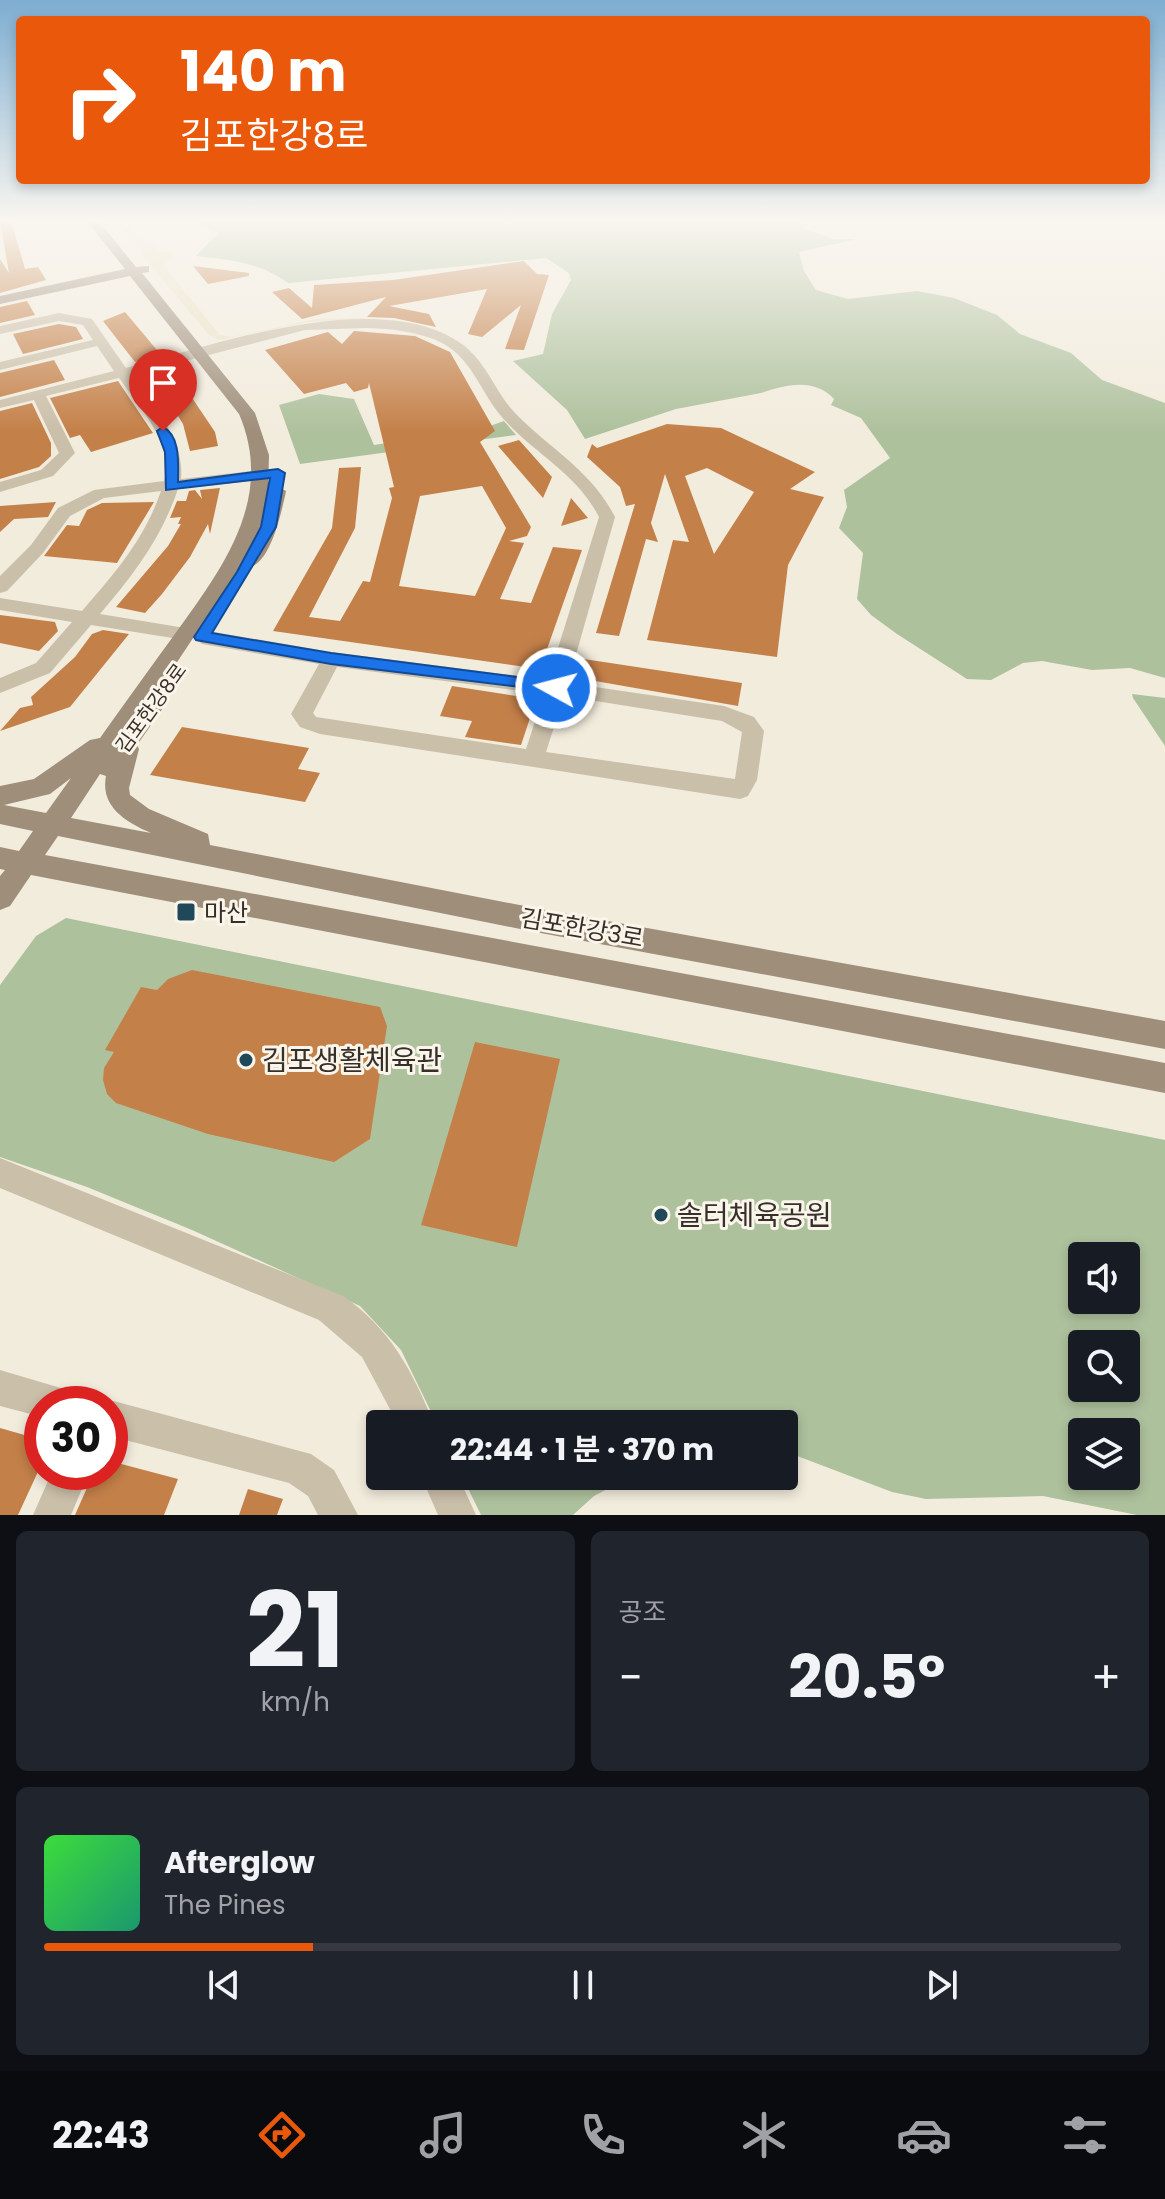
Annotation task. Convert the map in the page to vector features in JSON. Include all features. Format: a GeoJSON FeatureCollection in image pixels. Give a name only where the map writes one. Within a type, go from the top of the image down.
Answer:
{"type":"FeatureCollection","features":[{"type":"Feature","properties":{"kind":"street"},"geometry":{"type":"LineString","coordinates":[[0,300],[43,291]]}},
{"type":"Feature","properties":{"kind":"street","name":"김포한강8로"},"geometry":{"type":"LineString","coordinates":[[0,898],[12,861],[53,825],[121,739],[193,635],[245,572],[269,527],[272,436],[259,409],[205,351],[156,291]]}},
{"type":"Feature","properties":{"kind":"street"},"geometry":{"type":"LineString","coordinates":[[0,330],[72,317],[87,322],[99,342],[125,372],[163,431],[172,452],[171,487],[147,545],[43,668],[0,686]]}},
{"type":"Feature","properties":{"kind":"street"},"geometry":{"type":"LineString","coordinates":[[0,404],[305,326],[357,323],[429,335],[465,354],[502,409],[597,493],[607,517],[533,760]]}},
{"type":"Feature","properties":{"kind":"street"},"geometry":{"type":"LineString","coordinates":[[0,366],[99,342]]}},
{"type":"Feature","properties":{"kind":"street"},"geometry":{"type":"LineString","coordinates":[[0,487],[46,474],[65,459],[67,453],[38,394]]}},
{"type":"Feature","properties":{"kind":"street"},"geometry":{"type":"LineString","coordinates":[[0,587],[37,549],[71,506],[100,493],[270,474]]}},
{"type":"Feature","properties":{"kind":"street"},"geometry":{"type":"LineString","coordinates":[[0,604],[331,659],[556,688],[724,714],[746,722],[753,731],[746,780],[740,790],[718,788],[308,722],[302,714],[331,659]]}},
{"type":"Feature","properties":{"kind":"street"},"geometry":{"type":"LineString","coordinates":[[0,796],[41,787],[121,739]]}},
{"type":"Feature","properties":{"kind":"street"},"geometry":{"type":"LineString","coordinates":[[121,739],[116,791],[121,802],[160,826],[265,865]]}},
{"type":"Feature","properties":{"kind":"street","name":"김포한강3로"},"geometry":{"type":"LineString","coordinates":[[0,814],[530,919],[1165,1035]]}},
{"type":"Feature","properties":{"kind":"street","name":"김포한강3로"},"geometry":{"type":"LineString","coordinates":[[12,861],[258,904],[1165,1078]]}},
{"type":"Feature","properties":{"kind":"street"},"geometry":{"type":"LineString","coordinates":[[0,1173],[30,1182],[331,1308],[372,1340],[388,1364],[409,1410]]}},
{"type":"Feature","properties":{"kind":"street"},"geometry":{"type":"LineString","coordinates":[[0,1388],[24,1395]]}},
{"type":"Feature","properties":{"kind":"street"},"geometry":{"type":"LineString","coordinates":[[128,1423],[298,1467],[321,1483],[339,1515]]}},
{"type":"Feature","properties":{"kind":"street"},"geometry":{"type":"LineString","coordinates":[[52,1515],[63,1490]]}},
{"type":"Feature","properties":{"kind":"street"},"geometry":{"type":"LineString","coordinates":[[445,1490],[457,1515]]}},
{"type":"Feature","properties":{"kind":"green space"},"geometry":{"type":"Polygon","coordinates":[[[565,291],[818,291],[848,299],[917,291],[954,298],[997,315],[1020,334],[1071,353],[1102,380],[1165,403],[1165,678],[1130,668],[1092,670],[1042,661],[1023,663],[991,680],[967,679],[897,634],[871,615],[857,599],[863,553],[839,528],[847,507],[844,490],[890,458],[861,418],[831,405],[834,399],[826,392],[799,385],[676,409],[585,439],[567,410],[513,361],[543,354],[552,314],[565,291]]]}},
{"type":"Feature","properties":{"kind":"green space"},"geometry":{"type":"Polygon","coordinates":[[[319,394],[354,399],[374,445],[484,428],[504,421],[516,435],[300,464],[279,405],[319,394]]]}},
{"type":"Feature","properties":{"kind":"green space"},"geometry":{"type":"Polygon","coordinates":[[[1132,694],[1165,698],[1165,746],[1133,698],[1132,694]]]}},
{"type":"Feature","properties":{"kind":"green space","name":"솔터체육공원"},"geometry":{"type":"Polygon","coordinates":[[[66,918],[1165,1140],[1165,1515],[1137,1515],[1043,1496],[926,1499],[892,1492],[798,1456],[798,1410],[430,1410],[401,1350],[360,1306],[192,1230],[87,1187],[0,1157],[0,985],[36,936],[66,918]]]}},
{"type":"Feature","properties":{"kind":"green space"},"geometry":{"type":"Polygon","coordinates":[[[469,1490],[605,1490],[573,1515],[481,1515],[469,1490]]]}},
{"type":"Feature","properties":{"kind":"shaded area"},"geometry":{"type":"Polygon","coordinates":[[[172,291],[184,291],[220,335],[232,337],[317,319],[363,318],[422,326],[470,347],[357,321],[309,322],[219,340],[209,335],[172,291]]]}},
{"type":"Feature","properties":{"kind":"building"},"geometry":{"type":"Polygon","coordinates":[[[292,291],[312,308],[314,291],[477,291],[389,306],[429,314],[436,327],[394,318],[367,317],[386,297],[302,319],[272,292],[292,291]]]}},
{"type":"Feature","properties":{"kind":"building"},"geometry":{"type":"Polygon","coordinates":[[[486,291],[544,291],[524,350],[505,349],[521,305],[482,337],[468,334],[486,291]]]}},
{"type":"Feature","properties":{"kind":"building"},"geometry":{"type":"Polygon","coordinates":[[[27,301],[35,315],[0,323],[0,307],[27,301]]]}},
{"type":"Feature","properties":{"kind":"building"},"geometry":{"type":"Polygon","coordinates":[[[125,312],[161,355],[135,362],[103,321],[125,312]]]}},
{"type":"Feature","properties":{"kind":"building"},"geometry":{"type":"Polygon","coordinates":[[[59,324],[76,327],[83,339],[23,354],[13,334],[59,324]]]}},
{"type":"Feature","properties":{"kind":"building"},"geometry":{"type":"Polygon","coordinates":[[[354,331],[415,336],[450,352],[495,431],[480,442],[531,527],[527,536],[509,541],[524,543],[500,599],[531,603],[553,547],[582,550],[540,669],[273,631],[332,528],[339,468],[361,467],[355,528],[309,617],[340,621],[363,581],[370,582],[392,498],[389,488],[394,487],[369,383],[368,388],[354,392],[346,383],[304,394],[265,350],[328,332],[342,344],[354,331]],[[482,486],[420,496],[399,586],[475,596],[506,528],[482,486]]]}},
{"type":"Feature","properties":{"kind":"building"},"geometry":{"type":"Polygon","coordinates":[[[54,360],[65,380],[0,397],[0,373],[54,360]]]}},
{"type":"Feature","properties":{"kind":"building"},"geometry":{"type":"Polygon","coordinates":[[[172,368],[215,432],[218,446],[190,451],[183,424],[167,398],[154,401],[136,377],[172,368]]]}},
{"type":"Feature","properties":{"kind":"building"},"geometry":{"type":"Polygon","coordinates":[[[118,381],[153,433],[91,452],[80,435],[70,438],[50,398],[118,381]]]}},
{"type":"Feature","properties":{"kind":"building"},"geometry":{"type":"Polygon","coordinates":[[[32,403],[51,443],[51,456],[39,467],[0,479],[0,411],[32,403]]]}},
{"type":"Feature","properties":{"kind":"building"},"geometry":{"type":"Polygon","coordinates":[[[667,424],[721,428],[815,472],[790,489],[824,497],[788,565],[777,657],[647,640],[673,540],[689,542],[665,474],[651,523],[658,542],[646,539],[619,636],[596,633],[635,504],[626,506],[620,487],[587,457],[592,444],[597,448],[667,424]],[[707,468],[685,476],[714,554],[754,492],[707,468]]]}},
{"type":"Feature","properties":{"kind":"building"},"geometry":{"type":"Polygon","coordinates":[[[519,440],[552,477],[543,498],[498,446],[519,440]]]}},
{"type":"Feature","properties":{"kind":"building"},"geometry":{"type":"Polygon","coordinates":[[[220,488],[210,534],[208,524],[190,557],[162,594],[145,613],[116,607],[168,546],[181,524],[178,524],[181,517],[170,518],[177,501],[186,501],[189,491],[195,490],[202,499],[200,490],[220,488]]]}},
{"type":"Feature","properties":{"kind":"building"},"geometry":{"type":"Polygon","coordinates":[[[571,498],[588,518],[561,526],[571,498]]]}},
{"type":"Feature","properties":{"kind":"building"},"geometry":{"type":"Polygon","coordinates":[[[56,502],[48,517],[14,519],[0,532],[0,506],[56,502]]]}},
{"type":"Feature","properties":{"kind":"building"},"geometry":{"type":"Polygon","coordinates":[[[154,502],[117,563],[44,556],[67,525],[79,526],[87,510],[102,503],[154,502]]]}},
{"type":"Feature","properties":{"kind":"building"},"geometry":{"type":"Polygon","coordinates":[[[0,615],[55,622],[58,631],[39,651],[0,643],[0,615]]]}},
{"type":"Feature","properties":{"kind":"building"},"geometry":{"type":"Polygon","coordinates":[[[103,630],[129,634],[70,707],[0,731],[20,708],[33,705],[31,697],[75,657],[92,634],[103,630]]]}},
{"type":"Feature","properties":{"kind":"building"},"geometry":{"type":"Polygon","coordinates":[[[584,659],[742,683],[738,706],[578,678],[584,659]]]}},
{"type":"Feature","properties":{"kind":"building"},"geometry":{"type":"Polygon","coordinates":[[[452,686],[529,698],[534,706],[521,745],[465,737],[472,721],[440,716],[452,686]]]}},
{"type":"Feature","properties":{"kind":"building"},"geometry":{"type":"Polygon","coordinates":[[[182,727],[309,748],[298,769],[320,773],[305,802],[150,775],[182,727]]]}},
{"type":"Feature","properties":{"kind":"building","name":"김포생활체육관"},"geometry":{"type":"Polygon","coordinates":[[[192,970],[380,1007],[387,1026],[370,1139],[334,1162],[208,1134],[116,1103],[107,1094],[103,1080],[104,1068],[114,1052],[105,1050],[141,987],[157,990],[168,979],[192,970]]]}},
{"type":"Feature","properties":{"kind":"building"},"geometry":{"type":"Polygon","coordinates":[[[475,1042],[560,1059],[517,1247],[421,1225],[475,1042]]]}},
{"type":"Feature","properties":{"kind":"building"},"geometry":{"type":"Polygon","coordinates":[[[0,1428],[24,1435],[24,1490],[30,1490],[18,1515],[0,1515],[0,1428]]]}},
{"type":"Feature","properties":{"kind":"building"},"geometry":{"type":"Polygon","coordinates":[[[128,1466],[178,1479],[164,1515],[75,1515],[86,1490],[128,1490],[128,1466]]]}},
{"type":"Feature","properties":{"kind":"building"},"geometry":{"type":"Polygon","coordinates":[[[248,1489],[283,1499],[277,1515],[239,1515],[248,1489]]]}},
{"type":"Feature","properties":{"kind":"place","name":"마산"},"geometry":{"type":"Point","coordinates":[186,912]}},
{"type":"Feature","properties":{"kind":"place","name":"김포생활체육관"},"geometry":{"type":"Point","coordinates":[246,1060]}},
{"type":"Feature","properties":{"kind":"place","name":"솔터체육공원"},"geometry":{"type":"Point","coordinates":[661,1215]}},
{"type":"Feature","properties":{"kind":"route"},"geometry":{"type":"LineString","coordinates":[[163,431],[172,452],[174,476],[171,487],[278,473],[269,527],[245,572],[202,637],[331,659],[556,688]]}}]}
